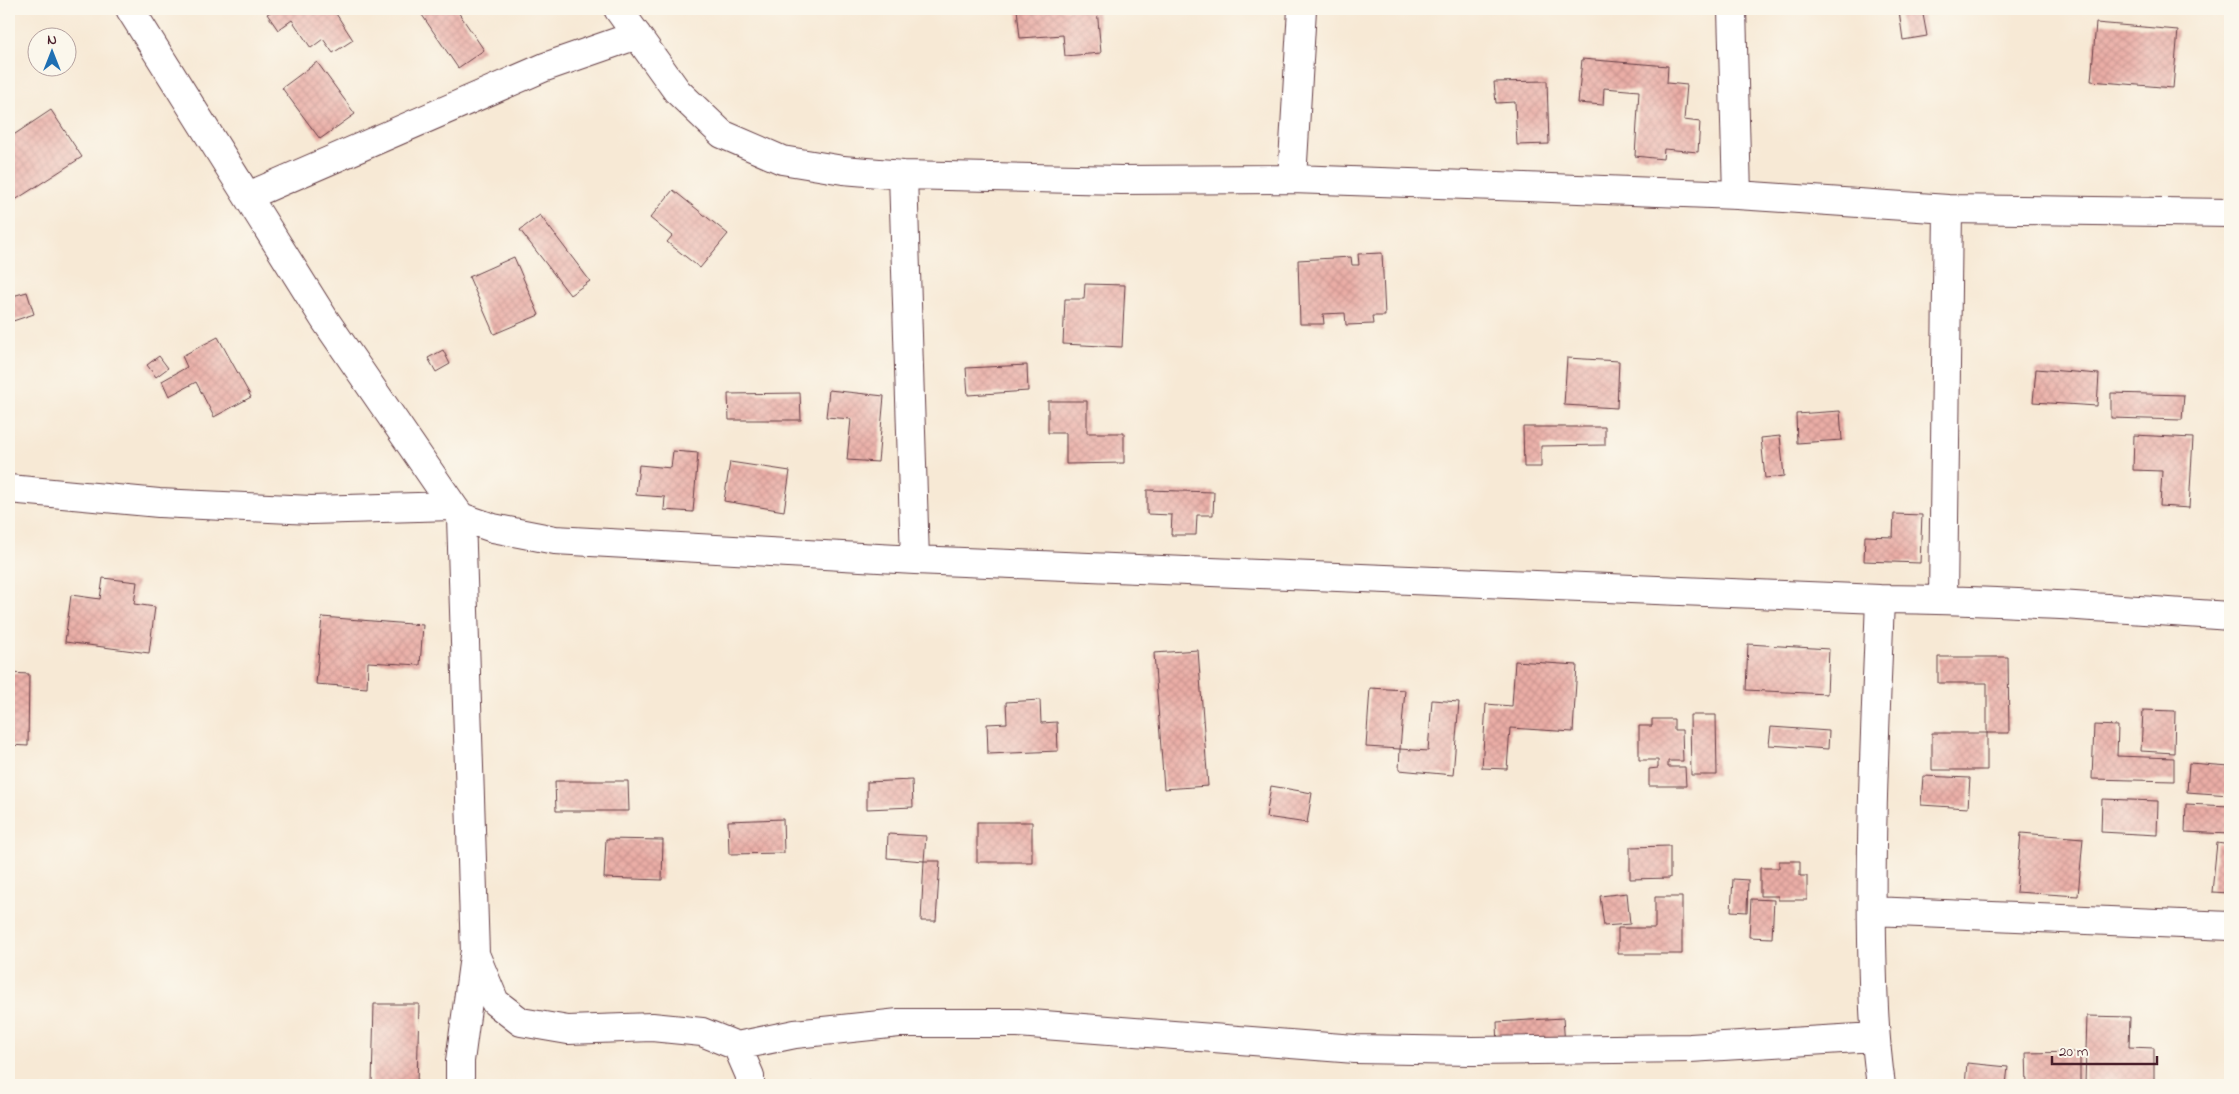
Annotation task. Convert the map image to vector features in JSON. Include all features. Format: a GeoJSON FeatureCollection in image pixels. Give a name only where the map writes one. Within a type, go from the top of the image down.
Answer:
{"type":"FeatureCollection","features":[{"type":"Feature","properties":{"kind":"street"},"geometry":{"type":"LineString","coordinates":[[130,9],[325,320],[457,511],[475,954],[460,1061],[460,1085]]}},
{"type":"Feature","properties":{"kind":"street"},"geometry":{"type":"LineString","coordinates":[[618,9],[677,90],[722,134],[782,160],[843,170],[903,175],[1121,180],[1292,179],[1737,195],[1948,209],[2230,213]]}},
{"type":"Feature","properties":{"kind":"street"},"geometry":{"type":"LineString","coordinates":[[1292,179],[1302,9]]}},
{"type":"Feature","properties":{"kind":"street"},"geometry":{"type":"LineString","coordinates":[[1732,9],[1737,195]]}},
{"type":"Feature","properties":{"kind":"street"},"geometry":{"type":"LineString","coordinates":[[248,196],[545,67],[637,35]]}},
{"type":"Feature","properties":{"kind":"street"},"geometry":{"type":"LineString","coordinates":[[903,175],[915,560]]}},
{"type":"Feature","properties":{"kind":"street"},"geometry":{"type":"LineString","coordinates":[[1943,599],[1948,209]]}},
{"type":"Feature","properties":{"kind":"street"},"geometry":{"type":"LineString","coordinates":[[9,489],[159,503],[311,510],[457,511],[493,528],[555,540],[915,560],[1880,599],[1943,599],[2230,616]]}},
{"type":"Feature","properties":{"kind":"street"},"geometry":{"type":"LineString","coordinates":[[1880,599],[1872,840],[1872,911],[1875,1038],[1881,1085]]}},
{"type":"Feature","properties":{"kind":"street"},"geometry":{"type":"LineString","coordinates":[[1872,911],[2230,926]]}},
{"type":"Feature","properties":{"kind":"street"},"geometry":{"type":"LineString","coordinates":[[475,954],[494,1002],[521,1022],[568,1030],[652,1027],[702,1032],[737,1046],[795,1034],[899,1023],[1018,1024],[1355,1049],[1462,1051],[1690,1048],[1875,1038]]}},
{"type":"Feature","properties":{"kind":"street"},"geometry":{"type":"LineString","coordinates":[[737,1046],[750,1076],[750,1085]]}},
{"type":"Feature","properties":{"kind":"building"},"geometry":{"type":"Polygon","coordinates":[[[276,9],[333,9],[353,40],[333,53],[323,39],[311,48],[292,20],[278,30],[267,14],[276,9]]]}},
{"type":"Feature","properties":{"kind":"building"},"geometry":{"type":"Polygon","coordinates":[[[425,9],[456,9],[484,50],[458,68],[420,12],[425,9]]]}},
{"type":"Feature","properties":{"kind":"building"},"geometry":{"type":"Polygon","coordinates":[[[1017,9],[1097,9],[1101,53],[1065,56],[1063,35],[1020,38],[1017,9]]]}},
{"type":"Feature","properties":{"kind":"building"},"geometry":{"type":"Polygon","coordinates":[[[1922,9],[1927,36],[1903,40],[1899,11],[1922,9]]]}},
{"type":"Feature","properties":{"kind":"building"},"geometry":{"type":"Polygon","coordinates":[[[2096,23],[2178,30],[2173,88],[2091,81],[2096,23]]]}},
{"type":"Feature","properties":{"kind":"building"},"geometry":{"type":"Polygon","coordinates":[[[1582,59],[1668,66],[1667,83],[1687,85],[1684,120],[1700,122],[1698,152],[1664,149],[1663,159],[1635,156],[1639,91],[1604,88],[1603,105],[1578,103],[1582,59]]]}},
{"type":"Feature","properties":{"kind":"building"},"geometry":{"type":"Polygon","coordinates":[[[317,62],[355,114],[320,139],[282,88],[317,62]]]}},
{"type":"Feature","properties":{"kind":"building"},"geometry":{"type":"Polygon","coordinates":[[[1547,81],[1549,144],[1517,145],[1515,102],[1496,103],[1494,82],[1547,81]]]}},
{"type":"Feature","properties":{"kind":"building"},"geometry":{"type":"Polygon","coordinates":[[[51,110],[82,157],[9,204],[9,138],[51,110]]]}},
{"type":"Feature","properties":{"kind":"building"},"geometry":{"type":"Polygon","coordinates":[[[673,190],[728,234],[700,268],[667,242],[672,236],[650,218],[673,190]]]}},
{"type":"Feature","properties":{"kind":"building"},"geometry":{"type":"Polygon","coordinates":[[[540,215],[590,281],[570,295],[520,230],[540,215]]]}},
{"type":"Feature","properties":{"kind":"building"},"geometry":{"type":"Polygon","coordinates":[[[1382,253],[1385,316],[1372,316],[1373,324],[1346,325],[1345,313],[1323,314],[1324,324],[1300,324],[1298,260],[1351,257],[1352,265],[1359,265],[1358,254],[1382,253]]]}},
{"type":"Feature","properties":{"kind":"building"},"geometry":{"type":"Polygon","coordinates":[[[514,257],[539,315],[494,334],[469,277],[514,257]]]}},
{"type":"Feature","properties":{"kind":"building"},"geometry":{"type":"Polygon","coordinates":[[[1085,284],[1125,285],[1122,347],[1063,344],[1065,299],[1084,299],[1085,284]]]}},
{"type":"Feature","properties":{"kind":"building"},"geometry":{"type":"Polygon","coordinates":[[[27,292],[34,314],[13,321],[9,309],[9,297],[27,292]]]}},
{"type":"Feature","properties":{"kind":"building"},"geometry":{"type":"Polygon","coordinates":[[[218,337],[251,397],[214,417],[196,382],[169,396],[162,381],[187,367],[182,356],[218,337]]]}},
{"type":"Feature","properties":{"kind":"building"},"geometry":{"type":"Polygon","coordinates":[[[443,350],[450,364],[436,372],[428,358],[443,350]]]}},
{"type":"Feature","properties":{"kind":"building"},"geometry":{"type":"Polygon","coordinates":[[[159,356],[168,368],[156,377],[147,365],[159,356]]]}},
{"type":"Feature","properties":{"kind":"building"},"geometry":{"type":"Polygon","coordinates":[[[1567,358],[1619,361],[1617,408],[1564,405],[1567,358]]]}},
{"type":"Feature","properties":{"kind":"building"},"geometry":{"type":"Polygon","coordinates":[[[1027,365],[1028,391],[968,395],[966,368],[1027,365]]]}},
{"type":"Feature","properties":{"kind":"building"},"geometry":{"type":"Polygon","coordinates":[[[2036,369],[2099,374],[2097,406],[2033,402],[2036,369]]]}},
{"type":"Feature","properties":{"kind":"building"},"geometry":{"type":"Polygon","coordinates":[[[829,390],[884,396],[878,462],[847,460],[851,419],[826,417],[829,390]]]}},
{"type":"Feature","properties":{"kind":"building"},"geometry":{"type":"Polygon","coordinates":[[[800,393],[801,420],[729,420],[728,394],[800,393]]]}},
{"type":"Feature","properties":{"kind":"building"},"geometry":{"type":"Polygon","coordinates":[[[2111,393],[2184,395],[2182,420],[2111,418],[2111,393]]]}},
{"type":"Feature","properties":{"kind":"building"},"geometry":{"type":"Polygon","coordinates":[[[1048,401],[1087,401],[1087,433],[1124,433],[1124,463],[1066,464],[1066,433],[1048,433],[1048,401]]]}},
{"type":"Feature","properties":{"kind":"building"},"geometry":{"type":"Polygon","coordinates":[[[1840,411],[1842,440],[1797,443],[1796,414],[1840,411]]]}},
{"type":"Feature","properties":{"kind":"building"},"geometry":{"type":"Polygon","coordinates":[[[1523,427],[1605,427],[1605,445],[1541,446],[1541,467],[1524,467],[1523,427]]]}},
{"type":"Feature","properties":{"kind":"building"},"geometry":{"type":"Polygon","coordinates":[[[2134,435],[2193,438],[2189,508],[2160,506],[2162,471],[2133,470],[2134,435]]]}},
{"type":"Feature","properties":{"kind":"building"},"geometry":{"type":"Polygon","coordinates":[[[1780,436],[1784,476],[1765,478],[1761,438],[1780,436]]]}},
{"type":"Feature","properties":{"kind":"building"},"geometry":{"type":"Polygon","coordinates":[[[673,451],[698,453],[693,512],[664,510],[665,497],[636,495],[639,465],[671,468],[673,451]]]}},
{"type":"Feature","properties":{"kind":"building"},"geometry":{"type":"Polygon","coordinates":[[[730,462],[790,471],[784,511],[724,501],[730,462]]]}},
{"type":"Feature","properties":{"kind":"building"},"geometry":{"type":"Polygon","coordinates":[[[1147,490],[1214,492],[1213,515],[1197,515],[1196,535],[1171,535],[1172,515],[1147,514],[1147,490]]]}},
{"type":"Feature","properties":{"kind":"building"},"geometry":{"type":"Polygon","coordinates":[[[1894,514],[1922,515],[1920,563],[1864,561],[1865,536],[1893,537],[1894,514]]]}},
{"type":"Feature","properties":{"kind":"building"},"geometry":{"type":"Polygon","coordinates":[[[103,578],[137,582],[134,604],[155,607],[149,653],[65,642],[71,595],[100,599],[103,578]]]}},
{"type":"Feature","properties":{"kind":"building"},"geometry":{"type":"Polygon","coordinates":[[[322,617],[423,625],[420,665],[368,662],[367,688],[316,684],[322,617]]]}},
{"type":"Feature","properties":{"kind":"building"},"geometry":{"type":"Polygon","coordinates":[[[1748,644],[1829,649],[1827,694],[1746,690],[1748,644]]]}},
{"type":"Feature","properties":{"kind":"building"},"geometry":{"type":"Polygon","coordinates":[[[1198,650],[1208,786],[1164,789],[1154,653],[1198,650]]]}},
{"type":"Feature","properties":{"kind":"building"},"geometry":{"type":"Polygon","coordinates":[[[1938,657],[2008,657],[2009,733],[1987,733],[1987,683],[1938,683],[1938,657]]]}},
{"type":"Feature","properties":{"kind":"building"},"geometry":{"type":"Polygon","coordinates":[[[1515,661],[1577,665],[1573,732],[1510,728],[1507,769],[1482,768],[1486,704],[1512,706],[1515,661]]]}},
{"type":"Feature","properties":{"kind":"building"},"geometry":{"type":"Polygon","coordinates":[[[9,673],[29,674],[28,746],[9,745],[9,673]]]}},
{"type":"Feature","properties":{"kind":"building"},"geometry":{"type":"Polygon","coordinates":[[[1370,688],[1405,690],[1400,749],[1366,747],[1370,688]]]}},
{"type":"Feature","properties":{"kind":"building"},"geometry":{"type":"Polygon","coordinates":[[[1040,700],[1041,723],[1057,722],[1058,751],[988,754],[987,724],[1007,723],[1006,702],[1040,700]]]}},
{"type":"Feature","properties":{"kind":"building"},"geometry":{"type":"Polygon","coordinates":[[[1432,700],[1459,702],[1453,775],[1399,770],[1400,749],[1428,751],[1432,700]]]}},
{"type":"Feature","properties":{"kind":"building"},"geometry":{"type":"Polygon","coordinates":[[[2143,710],[2175,711],[2174,753],[2141,751],[2143,710]]]}},
{"type":"Feature","properties":{"kind":"building"},"geometry":{"type":"Polygon","coordinates":[[[1690,715],[1716,715],[1717,775],[1691,775],[1690,715]]]}},
{"type":"Feature","properties":{"kind":"building"},"geometry":{"type":"Polygon","coordinates":[[[1652,719],[1674,719],[1674,730],[1682,730],[1683,761],[1668,761],[1668,767],[1685,767],[1686,786],[1649,786],[1649,769],[1658,768],[1658,760],[1639,760],[1639,726],[1652,726],[1652,719]]]}},
{"type":"Feature","properties":{"kind":"building"},"geometry":{"type":"Polygon","coordinates":[[[2094,725],[2118,726],[2117,756],[2174,758],[2174,781],[2092,779],[2094,725]]]}},
{"type":"Feature","properties":{"kind":"building"},"geometry":{"type":"Polygon","coordinates":[[[1771,727],[1829,731],[1828,749],[1769,745],[1771,727]]]}},
{"type":"Feature","properties":{"kind":"building"},"geometry":{"type":"Polygon","coordinates":[[[1932,733],[1987,733],[1987,770],[1932,770],[1932,733]]]}},
{"type":"Feature","properties":{"kind":"building"},"geometry":{"type":"Polygon","coordinates":[[[2189,763],[2230,766],[2230,795],[2187,792],[2189,763]]]}},
{"type":"Feature","properties":{"kind":"building"},"geometry":{"type":"Polygon","coordinates":[[[1923,776],[1970,778],[1968,808],[1921,805],[1923,776]]]}},
{"type":"Feature","properties":{"kind":"building"},"geometry":{"type":"Polygon","coordinates":[[[912,780],[913,807],[867,809],[867,782],[912,780]]]}},
{"type":"Feature","properties":{"kind":"building"},"geometry":{"type":"Polygon","coordinates":[[[555,781],[628,781],[629,811],[556,811],[555,781]]]}},
{"type":"Feature","properties":{"kind":"building"},"geometry":{"type":"Polygon","coordinates":[[[1271,786],[1312,793],[1307,823],[1266,817],[1271,786]]]}},
{"type":"Feature","properties":{"kind":"building"},"geometry":{"type":"Polygon","coordinates":[[[2102,799],[2158,801],[2157,835],[2101,832],[2102,799]]]}},
{"type":"Feature","properties":{"kind":"building"},"geometry":{"type":"Polygon","coordinates":[[[2186,804],[2230,806],[2230,834],[2185,832],[2186,804]]]}},
{"type":"Feature","properties":{"kind":"building"},"geometry":{"type":"Polygon","coordinates":[[[783,819],[784,853],[729,854],[728,821],[783,819]]]}},
{"type":"Feature","properties":{"kind":"building"},"geometry":{"type":"Polygon","coordinates":[[[977,822],[1032,822],[1032,862],[977,862],[977,822]]]}},
{"type":"Feature","properties":{"kind":"building"},"geometry":{"type":"Polygon","coordinates":[[[2021,833],[2083,838],[2078,896],[2016,892],[2021,833]]]}},
{"type":"Feature","properties":{"kind":"building"},"geometry":{"type":"Polygon","coordinates":[[[888,834],[926,836],[924,861],[887,858],[888,834]]]}},
{"type":"Feature","properties":{"kind":"building"},"geometry":{"type":"Polygon","coordinates":[[[606,839],[663,840],[662,880],[604,878],[606,839]]]}},
{"type":"Feature","properties":{"kind":"building"},"geometry":{"type":"Polygon","coordinates":[[[2217,843],[2230,845],[2230,893],[2212,892],[2217,843]]]}},
{"type":"Feature","properties":{"kind":"building"},"geometry":{"type":"Polygon","coordinates":[[[1670,846],[1670,878],[1630,879],[1630,847],[1670,846]]]}},
{"type":"Feature","properties":{"kind":"building"},"geometry":{"type":"Polygon","coordinates":[[[924,861],[940,861],[936,921],[921,921],[924,861]]]}},
{"type":"Feature","properties":{"kind":"building"},"geometry":{"type":"Polygon","coordinates":[[[1779,861],[1800,861],[1800,876],[1807,876],[1807,900],[1778,900],[1778,896],[1760,896],[1760,868],[1779,868],[1779,861]]]}},
{"type":"Feature","properties":{"kind":"building"},"geometry":{"type":"Polygon","coordinates":[[[1733,879],[1748,880],[1747,912],[1731,911],[1733,879]]]}},
{"type":"Feature","properties":{"kind":"building"},"geometry":{"type":"Polygon","coordinates":[[[1627,893],[1630,924],[1604,926],[1600,896],[1627,893]]]}},
{"type":"Feature","properties":{"kind":"building"},"geometry":{"type":"Polygon","coordinates":[[[1655,897],[1682,897],[1682,954],[1618,954],[1618,928],[1655,928],[1655,897]]]}},
{"type":"Feature","properties":{"kind":"building"},"geometry":{"type":"Polygon","coordinates":[[[1751,899],[1774,900],[1772,938],[1749,937],[1751,899]]]}},
{"type":"Feature","properties":{"kind":"building"},"geometry":{"type":"Polygon","coordinates":[[[374,1004],[419,1004],[417,1085],[372,1085],[374,1004]]]}},
{"type":"Feature","properties":{"kind":"building"},"geometry":{"type":"Polygon","coordinates":[[[2087,1016],[2130,1017],[2129,1047],[2154,1048],[2154,1085],[2085,1084],[2087,1016]]]}},
{"type":"Feature","properties":{"kind":"building"},"geometry":{"type":"Polygon","coordinates":[[[1563,1018],[1565,1045],[1498,1049],[1497,1022],[1563,1018]]]}},
{"type":"Feature","properties":{"kind":"building"},"geometry":{"type":"Polygon","coordinates":[[[2080,1052],[2080,1085],[2027,1085],[2026,1053],[2080,1052]]]}},
{"type":"Feature","properties":{"kind":"building"},"geometry":{"type":"Polygon","coordinates":[[[1967,1063],[2008,1067],[2006,1085],[1965,1085],[1967,1063]]]}},
{"type":"Feature","properties":{"kind":"building"},"geometry":{"type":"Polygon","coordinates":[[[811,1082],[860,1084],[860,1085],[811,1085],[811,1082]]]}}]}
